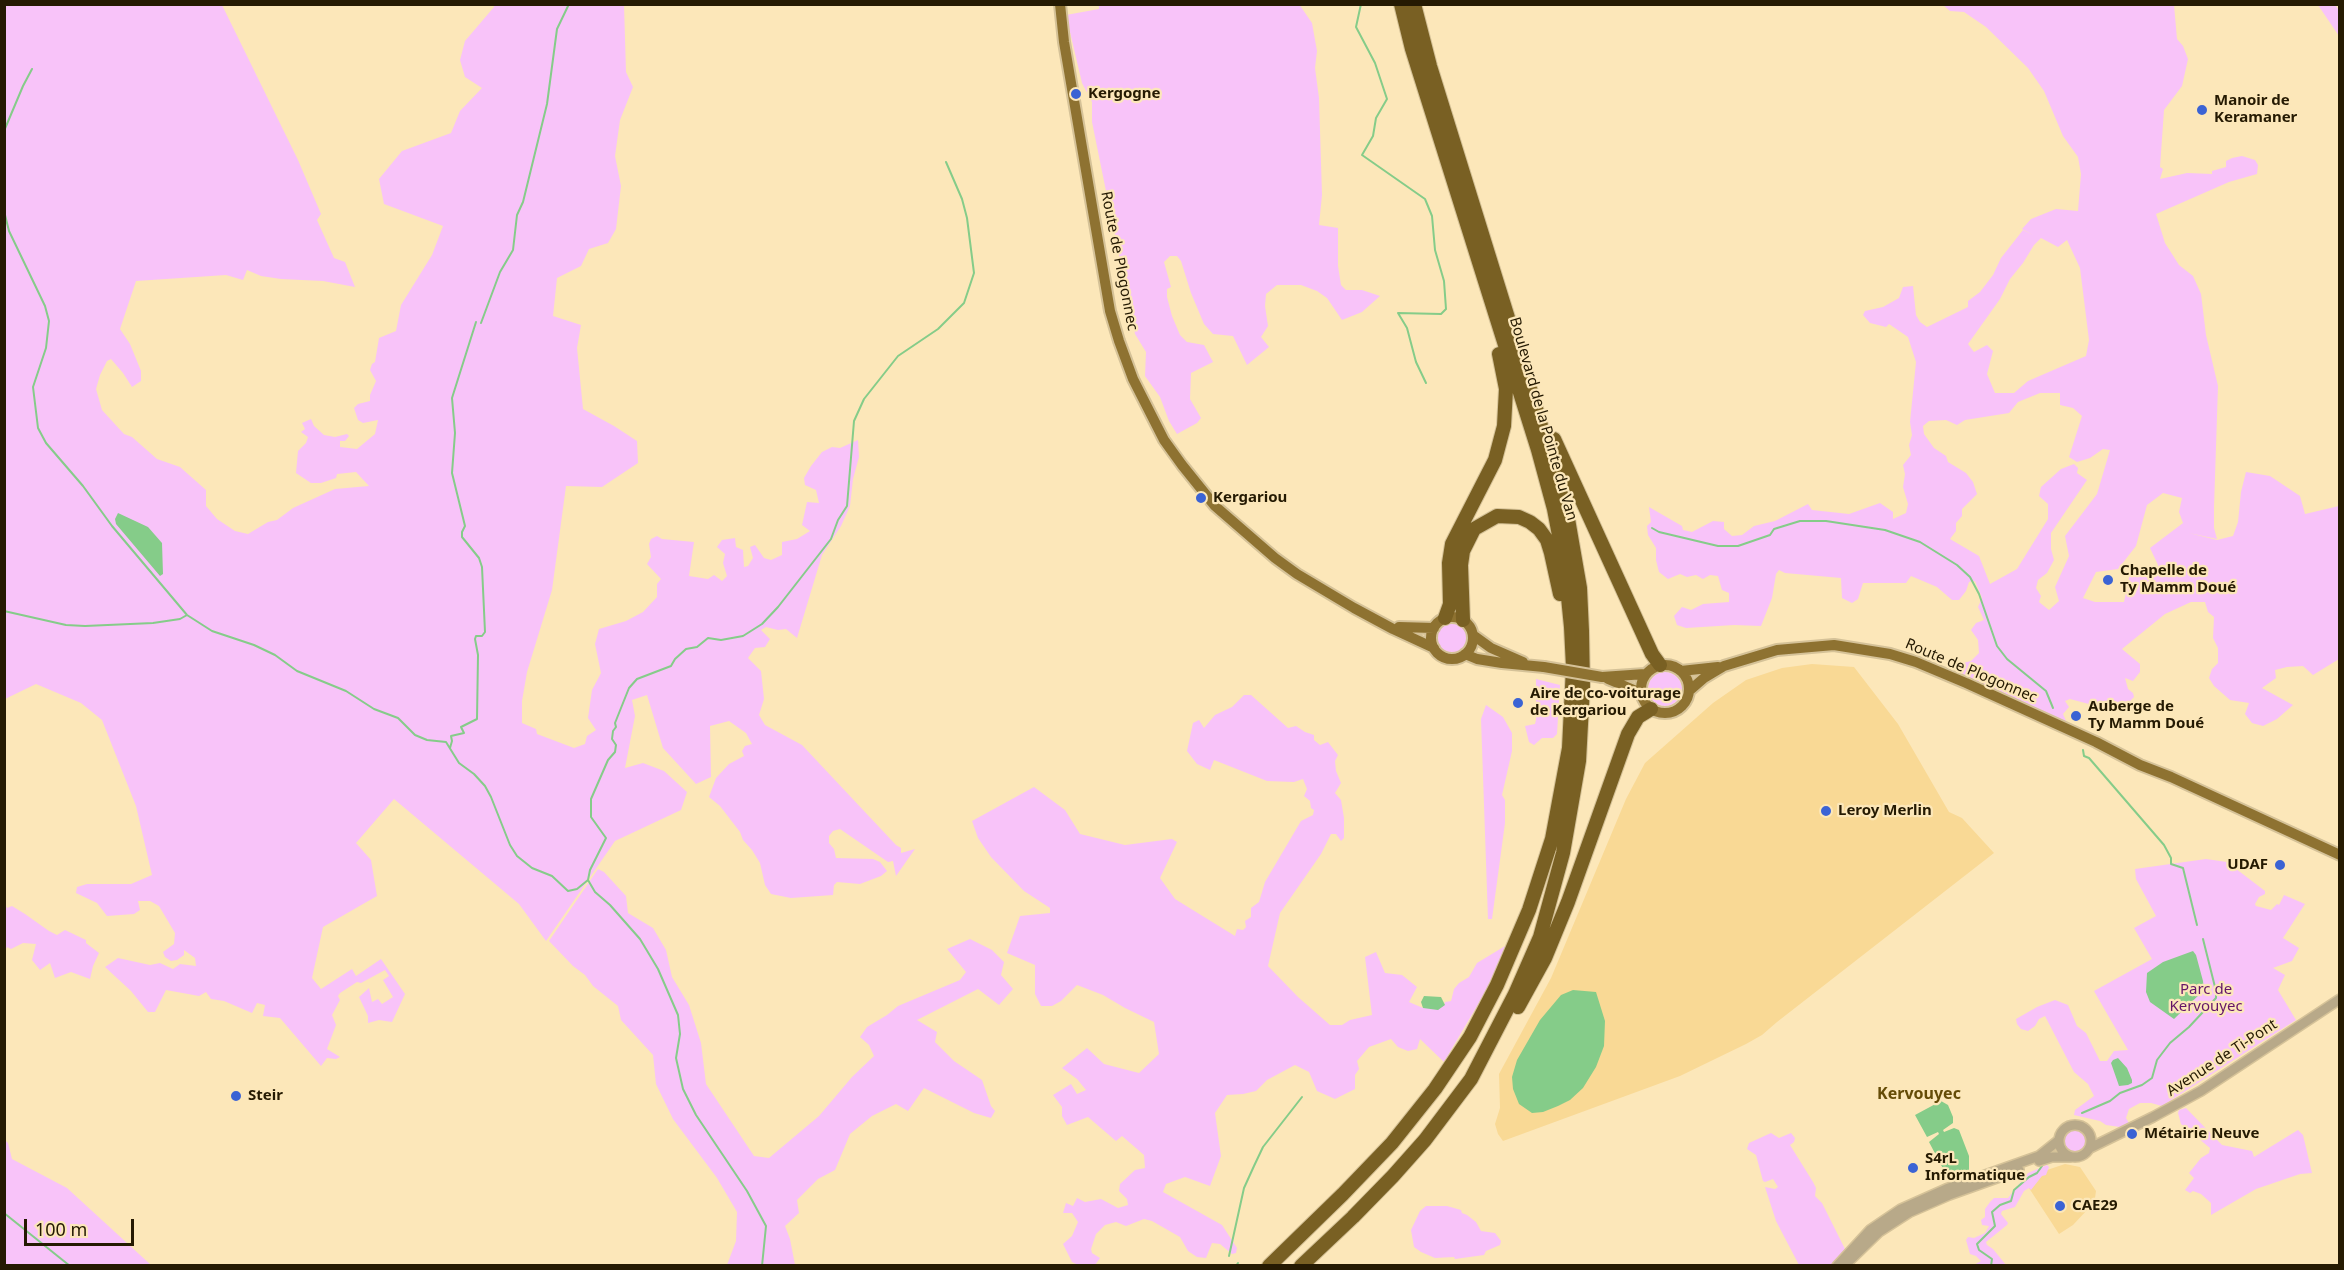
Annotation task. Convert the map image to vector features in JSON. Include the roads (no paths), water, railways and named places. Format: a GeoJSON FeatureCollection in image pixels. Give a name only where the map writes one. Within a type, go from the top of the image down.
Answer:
{"type":"FeatureCollection","features":[{"type":"Feature","properties":{"kind":"highway","name":"Boulevard de la Pointe du Van"},"geometry":{"type":"LineString","coordinates":[[1269,1266],[1372,1166],[1414,1118],[1453,1063],[1484,1011],[1521,932],[1552,839],[1566,770],[1571,710],[1572,627],[1560,538],[1538,450],[1412,49],[1401,4]]}},
{"type":"Feature","properties":{"kind":"highway","name":"Boulevard de la Pointe du Van"},"geometry":{"type":"LineString","coordinates":[[1301,1266],[1393,1176],[1425,1140],[1471,1079],[1515,994],[1540,937],[1565,843],[1579,761],[1583,708],[1580,588],[1560,489],[1443,108],[1414,4]]}},
{"type":"Feature","properties":{"kind":"highway"},"geometry":{"type":"LineString","coordinates":[[1443,108],[1490,236],[1553,437],[1652,654],[1660,665]]}},
{"type":"Feature","properties":{"kind":"highway"},"geometry":{"type":"LineString","coordinates":[[1445,618],[1450,604],[1449,563],[1452,544],[1495,460],[1504,426],[1506,389],[1495,335],[1497,319]]}},
{"type":"Feature","properties":{"kind":"highway"},"geometry":{"type":"LineString","coordinates":[[1463,620],[1461,565],[1463,551],[1471,534],[1488,520],[1497,516],[1509,516],[1530,522],[1547,540],[1556,574],[1571,710]]}},
{"type":"Feature","properties":{"kind":"highway"},"geometry":{"type":"LineString","coordinates":[[1471,1079],[1507,1026],[1545,958],[1568,902],[1628,734],[1638,717],[1651,709]]}},
{"type":"Feature","properties":{"kind":"main road","name":"Route de Plogonnec"},"geometry":{"type":"LineString","coordinates":[[1055,4],[1064,42],[1110,311],[1127,365],[1157,428],[1172,453],[1200,488],[1219,510],[1245,534],[1297,574],[1384,624],[1434,648]]}},
{"type":"Feature","properties":{"kind":"main road","name":"Route de Plogonnec"},"geometry":{"type":"LineString","coordinates":[[1060,4],[1064,42]]}},
{"type":"Feature","properties":{"kind":"main road"},"geometry":{"type":"LineString","coordinates":[[1473,635],[1472,645],[1465,654],[1458,658],[1448,658],[1437,652],[1431,638],[1434,628],[1445,618],[1457,617],[1468,624],[1473,635],[1491,648],[1531,666]]}},
{"type":"Feature","properties":{"kind":"main road"},"geometry":{"type":"LineString","coordinates":[[1384,624],[1410,629],[1434,628]]}},
{"type":"Feature","properties":{"kind":"main road","name":"Route de Plogonnec"},"geometry":{"type":"LineString","coordinates":[[1689,691],[1704,678],[1724,666],[1765,652],[1793,647],[1834,645],[1877,651],[1937,670],[2141,760],[2176,779],[2340,855]]}},
{"type":"Feature","properties":{"kind":"main road"},"geometry":{"type":"LineString","coordinates":[[1465,654],[1494,662],[1544,667],[1602,677],[1641,693]]}},
{"type":"Feature","properties":{"kind":"main road"},"geometry":{"type":"LineString","coordinates":[[1602,677],[1645,674],[1660,665],[1668,665],[1681,671],[1686,677],[1689,691],[1684,703],[1674,711],[1662,713],[1651,709],[1641,693],[1640,687],[1645,674]]}},
{"type":"Feature","properties":{"kind":"main road","name":"Route de Plogonnec"},"geometry":{"type":"LineString","coordinates":[[1681,671],[1724,666]]}},
{"type":"Feature","properties":{"kind":"street","name":"Avenue de Ti-Pont"},"geometry":{"type":"LineString","coordinates":[[2090,1148],[2200,1091],[2340,999]]}},
{"type":"Feature","properties":{"kind":"street"},"geometry":{"type":"LineString","coordinates":[[2072,1156],[2061,1149],[2060,1140],[2063,1131],[2070,1126],[2078,1125],[2087,1131],[2116,1134]]}},
{"type":"Feature","properties":{"kind":"street"},"geometry":{"type":"LineString","coordinates":[[1844,1266],[1879,1232],[1928,1204],[2003,1177],[2043,1159],[2084,1155],[2090,1148],[2091,1139],[2087,1131]]}},
{"type":"Feature","properties":{"kind":"street"},"geometry":{"type":"LineString","coordinates":[[1837,1266],[1870,1230],[1900,1209],[1946,1189],[2039,1156],[2060,1140]]}},
{"type":"Feature","properties":{"kind":"waterway"},"geometry":{"type":"LineString","coordinates":[[481,323],[500,272],[513,250],[517,215],[523,202],[547,104],[557,29],[569,4]]}},
{"type":"Feature","properties":{"kind":"waterway"},"geometry":{"type":"LineString","coordinates":[[1361,4],[1356,27],[1375,63],[1387,99],[1376,118],[1373,136],[1362,155],[1425,199],[1432,216],[1435,250],[1444,281],[1446,309],[1441,314],[1398,313],[1407,328],[1416,362],[1426,383]]}},
{"type":"Feature","properties":{"kind":"waterway"},"geometry":{"type":"LineString","coordinates":[[4,131],[32,69]]}},
{"type":"Feature","properties":{"kind":"waterway"},"geometry":{"type":"LineString","coordinates":[[762,1266],[766,1226],[747,1191],[696,1115],[683,1089],[676,1058],[680,1034],[678,1015],[658,969],[640,939],[610,905],[595,892],[588,880],[590,870],[606,838],[591,817],[591,799],[608,760],[615,752],[613,731],[629,688],[637,679],[671,666],[686,649],[697,647],[708,638],[721,640],[743,636],[762,624],[778,607],[831,539],[838,520],[847,506],[854,421],[864,399],[898,356],[938,329],[964,303],[974,273],[967,218],[962,199],[946,162]]}},
{"type":"Feature","properties":{"kind":"waterway"},"geometry":{"type":"LineString","coordinates":[[4,211],[9,231],[45,306],[49,321],[46,348],[33,387],[38,428],[46,443],[83,486],[112,526],[187,615],[212,631],[254,645],[275,655],[297,671],[346,691],[374,709],[398,718],[415,735],[427,740],[446,742],[459,763],[485,786],[517,856],[532,868],[552,876],[568,891],[577,889],[588,880]]}},
{"type":"Feature","properties":{"kind":"waterway"},"geometry":{"type":"LineString","coordinates":[[450,748],[451,736],[464,733],[461,727],[477,719],[478,655],[475,639],[476,636],[482,636],[485,632],[482,567],[479,558],[462,537],[465,526],[452,473],[455,433],[452,398],[476,322]]}},
{"type":"Feature","properties":{"kind":"waterway"},"geometry":{"type":"LineString","coordinates":[[1652,528],[1659,532],[1718,546],[1738,546],[1770,535],[1774,529],[1800,521],[1826,521],[1885,530],[1920,542],[1957,565],[1970,577],[1979,594],[1997,646],[2007,659],[2046,691],[2053,708]]}},
{"type":"Feature","properties":{"kind":"waterway"},"geometry":{"type":"LineString","coordinates":[[4,611],[66,625],[85,626],[153,623],[180,619],[187,615]]}},
{"type":"Feature","properties":{"kind":"waterway"},"geometry":{"type":"LineString","coordinates":[[2083,750],[2084,756],[2089,758],[2164,845],[2171,858],[2171,864],[2183,868],[2197,925]]}},
{"type":"Feature","properties":{"kind":"waterway"},"geometry":{"type":"LineString","coordinates":[[2082,1113],[2152,1078],[2157,1060],[2170,1043],[2189,1027],[2216,998],[2203,939]]}},
{"type":"Feature","properties":{"kind":"waterway"},"geometry":{"type":"LineString","coordinates":[[1229,1256],[1244,1188],[1254,1166],[1263,1147],[1302,1097]]}},
{"type":"Feature","properties":{"kind":"waterway"},"geometry":{"type":"LineString","coordinates":[[1991,1266],[1992,1259],[1979,1250],[1977,1244],[1995,1226],[1992,1212],[2000,1205],[2011,1201],[2014,1190],[2037,1173],[2042,1166]]}},
{"type":"Feature","properties":{"kind":"waterway"},"geometry":{"type":"LineString","coordinates":[[4,1213],[70,1266]]}},
{"type":"Feature","properties":{"kind":"place","name":"Kergogne"},"geometry":{"type":"Point","coordinates":[1076,94]}},
{"type":"Feature","properties":{"kind":"place","name":"Manoir de Keramaner"},"geometry":{"type":"Point","coordinates":[2202,110]}},
{"type":"Feature","properties":{"kind":"place","name":"Kergariou"},"geometry":{"type":"Point","coordinates":[1201,498]}},
{"type":"Feature","properties":{"kind":"place","name":"Chapelle de Ty Mamm Doué"},"geometry":{"type":"Point","coordinates":[2108,580]}},
{"type":"Feature","properties":{"kind":"place","name":"Aire de co-voiturage de Kergariou"},"geometry":{"type":"Point","coordinates":[1518,703]}},
{"type":"Feature","properties":{"kind":"place","name":"Auberge de Ty Mamm Doué"},"geometry":{"type":"Point","coordinates":[2076,716]}},
{"type":"Feature","properties":{"kind":"place","name":"Leroy Merlin"},"geometry":{"type":"Point","coordinates":[1826,811]}},
{"type":"Feature","properties":{"kind":"place","name":"UDAF"},"geometry":{"type":"Point","coordinates":[2280,865]}},
{"type":"Feature","properties":{"kind":"place","name":"Steir"},"geometry":{"type":"Point","coordinates":[236,1096]}},
{"type":"Feature","properties":{"kind":"place","name":"Métairie Neuve"},"geometry":{"type":"Point","coordinates":[2132,1134]}},
{"type":"Feature","properties":{"kind":"place","name":"S4rL Informatique"},"geometry":{"type":"Point","coordinates":[1913,1168]}},
{"type":"Feature","properties":{"kind":"place","name":"CAE29"},"geometry":{"type":"Point","coordinates":[2060,1206]}},
{"type":"Feature","properties":{"kind":"district","name":"Kervouyec"},"geometry":{"type":"Point","coordinates":[1919,1094]}},
{"type":"Feature","properties":{"kind":"park label","name":"Parc de Kervouyec"},"geometry":{"type":"Point","coordinates":[2206,998]}}]}
